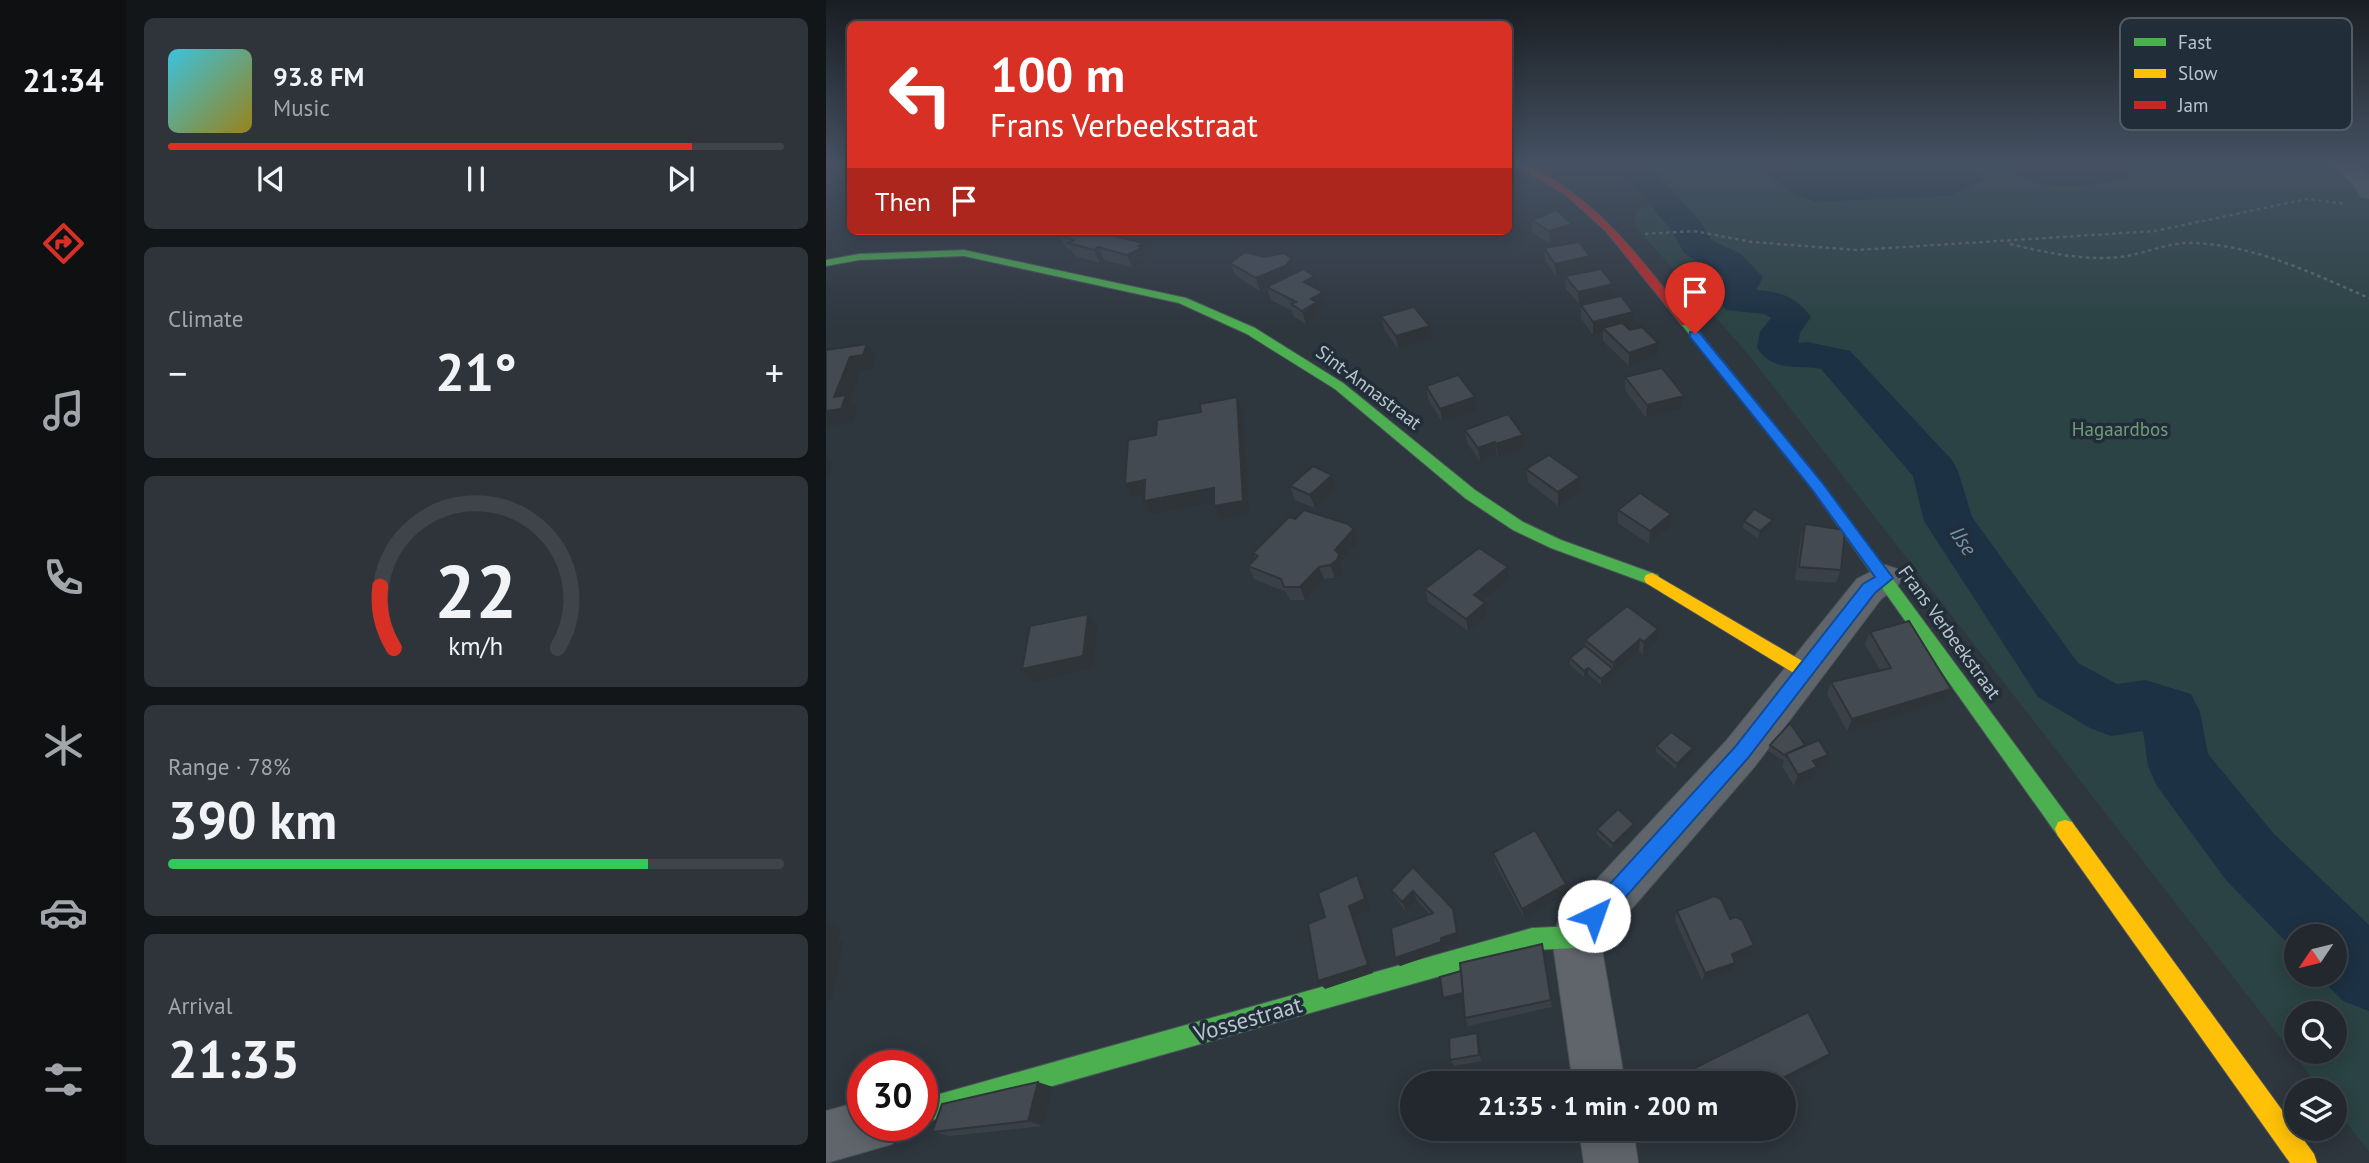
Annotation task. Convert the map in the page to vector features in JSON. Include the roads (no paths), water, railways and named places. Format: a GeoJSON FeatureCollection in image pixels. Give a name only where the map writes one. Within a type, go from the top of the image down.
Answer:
{"type":"FeatureCollection","features":[{"type":"Feature","properties":{"kind":"street","name":"Frans Verbeekstraat"},"geometry":{"type":"LineString","coordinates":[[1598,218],[1610,229],[1816,485],[2305,1163]]}},
{"type":"Feature","properties":{"kind":"street","name":"Sint-Annastraat"},"geometry":{"type":"LineString","coordinates":[[826,263],[859,257],[964,253],[1182,300],[1251,331],[1339,386],[1470,494],[1518,526],[1556,544],[1644,575],[1677,592],[1803,670]]}},
{"type":"Feature","properties":{"kind":"street"},"geometry":{"type":"LineString","coordinates":[[1596,1071],[1576,937],[1741,752],[1869,589],[1885,578]]}},
{"type":"Feature","properties":{"kind":"street","name":"Vossestraat"},"geometry":{"type":"LineString","coordinates":[[938,1106],[1532,939],[1576,937]]}},
{"type":"Feature","properties":{"kind":"street"},"geometry":{"type":"LineString","coordinates":[[826,1138],[847,1132]]}},
{"type":"Feature","properties":{"kind":"street"},"geometry":{"type":"LineString","coordinates":[[1608,1141],[1611,1163]]}},
{"type":"Feature","properties":{"kind":"waterway","name":"IJse"},"geometry":{"type":"LineString","coordinates":[[1679,218],[1688,228],[1696,246],[1728,262],[1745,277],[1737,285],[1739,302],[1775,304],[1792,317],[1780,332],[1777,348],[1794,357],[1808,354],[1835,360],[1935,471],[1949,521],[2058,680],[2111,710],[2145,705],[2170,712],[2179,766],[2250,857],[2318,924]]}},
{"type":"Feature","properties":{"kind":"waterway","name":"IJse"},"geometry":{"type":"LineString","coordinates":[[2347,954],[2369,975]]}},
{"type":"Feature","properties":{"kind":"park label","name":"Hagaardbos"},"geometry":{"type":"Point","coordinates":[2120,429]}}]}
